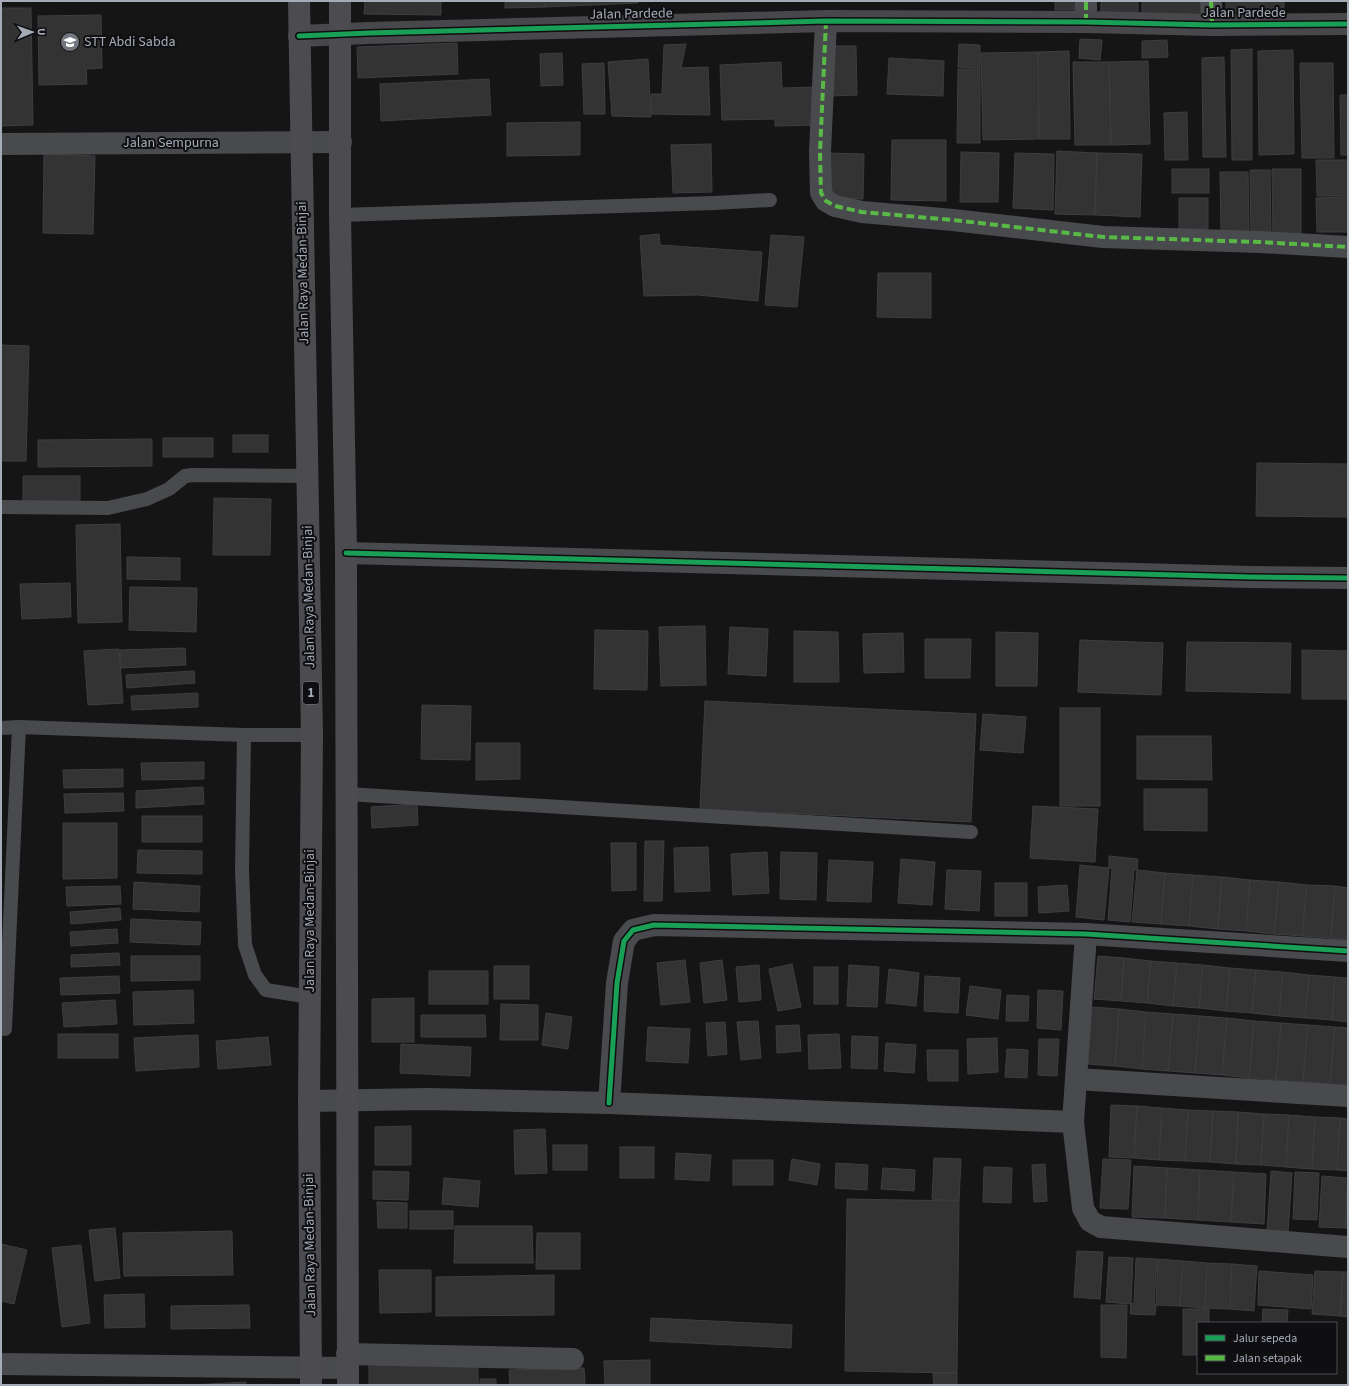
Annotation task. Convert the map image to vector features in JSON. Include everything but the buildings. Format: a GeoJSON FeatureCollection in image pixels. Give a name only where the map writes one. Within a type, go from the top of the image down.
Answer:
{"type":"FeatureCollection","features":[{"type":"Feature","properties":{"kind":"highway","name":"Jalan Raya Medan-Binjai"},"geometry":{"type":"LineString","coordinates":[[299,1],[312,735],[309,1101],[311,1376]]}},
{"type":"Feature","properties":{"kind":"highway"},"geometry":{"type":"LineString","coordinates":[[340,1],[340,215],[346,553],[347,1369]]}},
{"type":"Feature","properties":{"kind":"street"},"geometry":{"type":"LineString","coordinates":[[1211,1],[1212,25]]}},
{"type":"Feature","properties":{"kind":"street","name":"Jalan Pardede"},"geometry":{"type":"LineString","coordinates":[[299,36],[826,21],[1086,11],[1212,25],[1348,24]]}},
{"type":"Feature","properties":{"kind":"street"},"geometry":{"type":"LineString","coordinates":[[826,21],[820,152],[821,193],[826,201],[835,206],[862,212],[953,220],[1103,237],[1260,242],[1348,247]]}},
{"type":"Feature","properties":{"kind":"street","name":"Jalan Sempurna"},"geometry":{"type":"LineString","coordinates":[[1,144],[341,142]]}},
{"type":"Feature","properties":{"kind":"street"},"geometry":{"type":"LineString","coordinates":[[346,553],[1218,576],[1348,578]]}},
{"type":"Feature","properties":{"kind":"street"},"geometry":{"type":"LineString","coordinates":[[609,1103],[617,983],[624,941],[633,930],[654,925],[1086,934],[1348,951]]}},
{"type":"Feature","properties":{"kind":"street"},"geometry":{"type":"LineString","coordinates":[[1086,934],[1073,1122],[1083,1208],[1090,1221],[1101,1228],[1348,1247]]}},
{"type":"Feature","properties":{"kind":"street"},"geometry":{"type":"LineString","coordinates":[[1077,1079],[1348,1096]]}},
{"type":"Feature","properties":{"kind":"street"},"geometry":{"type":"LineString","coordinates":[[309,1101],[427,1099],[609,1103],[1073,1122]]}},
{"type":"Feature","properties":{"kind":"street"},"geometry":{"type":"LineString","coordinates":[[1,1364],[311,1376],[347,1369],[573,1359]]}},
{"type":"Feature","properties":{"kind":"lane"},"geometry":{"type":"LineString","coordinates":[[340,215],[706,204],[770,200]]}},
{"type":"Feature","properties":{"kind":"lane"},"geometry":{"type":"LineString","coordinates":[[1,507],[108,508],[147,499],[169,489],[185,476],[192,475],[307,476]]}},
{"type":"Feature","properties":{"kind":"lane"},"geometry":{"type":"LineString","coordinates":[[1,728],[20,727],[244,735],[312,735]]}},
{"type":"Feature","properties":{"kind":"lane"},"geometry":{"type":"LineString","coordinates":[[5,1029],[20,727]]}},
{"type":"Feature","properties":{"kind":"lane"},"geometry":{"type":"LineString","coordinates":[[244,735],[242,870],[244,945],[255,975],[266,990],[310,997]]}},
{"type":"Feature","properties":{"kind":"lane"},"geometry":{"type":"LineString","coordinates":[[347,794],[970,832]]}},
{"type":"Feature","properties":{"kind":"marked path"},"geometry":{"type":"LineString","coordinates":[[1086,1],[1086,22]]}},
{"type":"Feature","properties":{"kind":"marked path"},"geometry":{"type":"LineString","coordinates":[[1211,1],[1212,25]]}},
{"type":"Feature","properties":{"kind":"marked path"},"geometry":{"type":"LineString","coordinates":[[826,21],[820,152],[821,193],[826,201],[835,206],[862,212],[953,220],[1103,237],[1260,242],[1348,247]]}},
{"type":"Feature","properties":{"kind":"cycle path"},"geometry":{"type":"LineString","coordinates":[[299,36],[826,21],[1086,22],[1212,25],[1348,24]]}},
{"type":"Feature","properties":{"kind":"cycle path"},"geometry":{"type":"LineString","coordinates":[[346,553],[1250,577],[1348,578]]}},
{"type":"Feature","properties":{"kind":"cycle path"},"geometry":{"type":"LineString","coordinates":[[609,1103],[617,983],[624,941],[633,930],[654,925],[1086,934],[1348,951]]}},
{"type":"Feature","properties":{"kind":"place","name":"STT Abdi Sabda"},"geometry":{"type":"Point","coordinates":[70,42]}}]}
